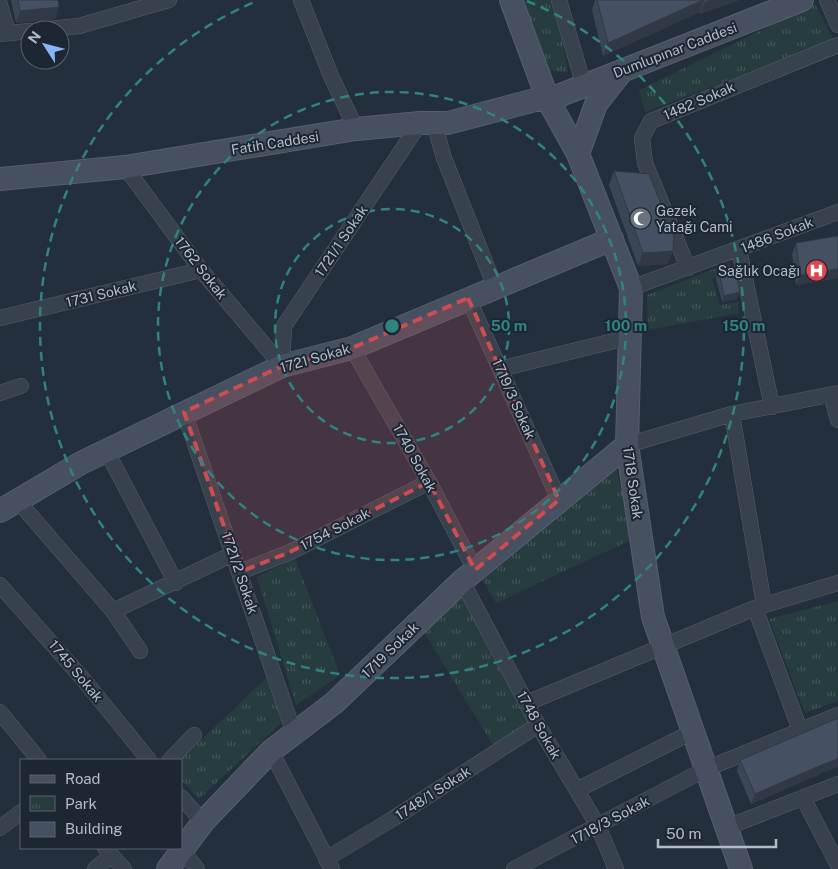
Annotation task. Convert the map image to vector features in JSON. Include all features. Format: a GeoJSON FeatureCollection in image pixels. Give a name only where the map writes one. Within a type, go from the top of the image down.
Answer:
{"type":"FeatureCollection","features":[{"type":"Feature","properties":{"kind":"street"},"geometry":{"type":"LineString","coordinates":[[70,27],[79,26],[142,4],[169,0]]}},
{"type":"Feature","properties":{"kind":"street"},"geometry":{"type":"LineString","coordinates":[[301,0],[331,76],[356,129]]}},
{"type":"Feature","properties":{"kind":"street","name":"1718 Sokak"},"geometry":{"type":"LineString","coordinates":[[511,0],[548,100],[578,154],[631,288],[627,445],[653,617],[694,731],[725,828],[741,869]]}},
{"type":"Feature","properties":{"kind":"street"},"geometry":{"type":"LineString","coordinates":[[559,0],[584,86]]}},
{"type":"Feature","properties":{"kind":"street","name":"Dumlupınar Caddesi"},"geometry":{"type":"LineString","coordinates":[[548,100],[622,71],[768,6],[802,0]]}},
{"type":"Feature","properties":{"kind":"street"},"geometry":{"type":"LineString","coordinates":[[827,0],[838,25]]}},
{"type":"Feature","properties":{"kind":"street"},"geometry":{"type":"LineString","coordinates":[[0,5],[4,34],[20,32]]}},
{"type":"Feature","properties":{"kind":"street","name":"1482 Sokak"},"geometry":{"type":"LineString","coordinates":[[688,268],[645,163],[642,138],[651,121],[838,45]]}},
{"type":"Feature","properties":{"kind":"street"},"geometry":{"type":"LineString","coordinates":[[578,154],[596,104],[622,71]]}},
{"type":"Feature","properties":{"kind":"street","name":"Fatih Caddesi"},"geometry":{"type":"LineString","coordinates":[[0,179],[125,167],[356,129],[448,123],[535,100],[548,100]]}},
{"type":"Feature","properties":{"kind":"street"},"geometry":{"type":"LineString","coordinates":[[427,123],[444,158],[495,287]]}},
{"type":"Feature","properties":{"kind":"street","name":"1721/1 Sokak"},"geometry":{"type":"LineString","coordinates":[[282,366],[284,326],[427,123]]}},
{"type":"Feature","properties":{"kind":"street","name":"1762 Sokak"},"geometry":{"type":"LineString","coordinates":[[125,167],[201,270],[282,366]]}},
{"type":"Feature","properties":{"kind":"street","name":"1486 Sokak"},"geometry":{"type":"LineString","coordinates":[[631,288],[739,250],[838,212]]}},
{"type":"Feature","properties":{"kind":"street","name":"1721 Sokak"},"geometry":{"type":"LineString","coordinates":[[9,506],[106,450],[282,366],[352,348],[612,239]]}},
{"type":"Feature","properties":{"kind":"street"},"geometry":{"type":"LineString","coordinates":[[739,250],[772,407]]}},
{"type":"Feature","properties":{"kind":"street","name":"1731 Sokak"},"geometry":{"type":"LineString","coordinates":[[0,318],[201,270]]}},
{"type":"Feature","properties":{"kind":"street","name":"1719/3 Sokak"},"geometry":{"type":"LineString","coordinates":[[468,298],[559,500]]}},
{"type":"Feature","properties":{"kind":"street"},"geometry":{"type":"LineString","coordinates":[[500,369],[630,337]]}},
{"type":"Feature","properties":{"kind":"street","name":"1740 Sokak"},"geometry":{"type":"LineString","coordinates":[[352,348],[429,482],[468,576]]}},
{"type":"Feature","properties":{"kind":"street"},"geometry":{"type":"LineString","coordinates":[[0,393],[21,386]]}},
{"type":"Feature","properties":{"kind":"street"},"geometry":{"type":"LineString","coordinates":[[627,445],[732,414],[835,394],[838,420]]}},
{"type":"Feature","properties":{"kind":"street","name":"1721/2 Sokak"},"geometry":{"type":"LineString","coordinates":[[184,412],[294,733]]}},
{"type":"Feature","properties":{"kind":"street"},"geometry":{"type":"LineString","coordinates":[[732,414],[759,606],[800,730]]}},
{"type":"Feature","properties":{"kind":"street","name":"1719 Sokak"},"geometry":{"type":"LineString","coordinates":[[168,869],[203,822],[271,751],[334,703],[468,576],[627,445]]}},
{"type":"Feature","properties":{"kind":"street"},"geometry":{"type":"LineString","coordinates":[[106,450],[176,582]]}},
{"type":"Feature","properties":{"kind":"street","name":"1754 Sokak"},"geometry":{"type":"LineString","coordinates":[[240,572],[290,552],[429,482]]}},
{"type":"Feature","properties":{"kind":"street"},"geometry":{"type":"LineString","coordinates":[[9,506],[113,611],[140,651]]}},
{"type":"Feature","properties":{"kind":"street"},"geometry":{"type":"LineString","coordinates":[[113,611],[234,554]]}},
{"type":"Feature","properties":{"kind":"street","name":"1748 Sokak"},"geometry":{"type":"LineString","coordinates":[[468,576],[538,726],[598,826],[616,869]]}},
{"type":"Feature","properties":{"kind":"street"},"geometry":{"type":"LineString","coordinates":[[527,703],[759,606],[838,583]]}},
{"type":"Feature","properties":{"kind":"street","name":"1745 Sokak"},"geometry":{"type":"LineString","coordinates":[[0,585],[83,679],[148,759]]}},
{"type":"Feature","properties":{"kind":"street"},"geometry":{"type":"LineString","coordinates":[[0,712],[37,759]]}},
{"type":"Feature","properties":{"kind":"street","name":"1718/3 Sokak"},"geometry":{"type":"LineString","coordinates":[[514,869],[706,770],[838,715]]}},
{"type":"Feature","properties":{"kind":"street","name":"1748/1 Sokak"},"geometry":{"type":"LineString","coordinates":[[329,864],[394,818],[538,726]]}},
{"type":"Feature","properties":{"kind":"street"},"geometry":{"type":"LineString","coordinates":[[577,790],[694,731]]}},
{"type":"Feature","properties":{"kind":"street"},"geometry":{"type":"LineString","coordinates":[[171,759],[194,736]]}},
{"type":"Feature","properties":{"kind":"street"},"geometry":{"type":"LineString","coordinates":[[271,751],[329,864]]}},
{"type":"Feature","properties":{"kind":"street"},"geometry":{"type":"LineString","coordinates":[[725,828],[838,784]]}},
{"type":"Feature","properties":{"kind":"street"},"geometry":{"type":"LineString","coordinates":[[182,798],[203,822]]}},
{"type":"Feature","properties":{"kind":"street"},"geometry":{"type":"LineString","coordinates":[[803,798],[838,864]]}},
{"type":"Feature","properties":{"kind":"street"},"geometry":{"type":"LineString","coordinates":[[0,828],[20,813]]}},
{"type":"Feature","properties":{"kind":"street"},"geometry":{"type":"LineString","coordinates":[[182,850],[197,869]]}},
{"type":"Feature","properties":{"kind":"street"},"geometry":{"type":"LineString","coordinates":[[96,869],[108,852],[124,869]]}},
{"type":"Feature","properties":{"kind":"highlighted area"},"geometry":{"type":"Polygon","coordinates":[[[468,298],[559,500],[475,570],[429,482],[290,552],[240,572],[184,412],[282,366],[352,348],[468,298]]]}},
{"type":"Feature","properties":{"kind":"green space"},"geometry":{"type":"Polygon","coordinates":[[[523,0],[555,0],[568,72],[550,71],[523,0]]]}},
{"type":"Feature","properties":{"kind":"green space"},"geometry":{"type":"Polygon","coordinates":[[[815,4],[834,40],[645,112],[639,90],[815,4]]]}},
{"type":"Feature","properties":{"kind":"green space"},"geometry":{"type":"Polygon","coordinates":[[[730,263],[732,271],[712,279],[720,305],[738,302],[739,313],[648,330],[647,295],[730,263]]]}},
{"type":"Feature","properties":{"kind":"green space"},"geometry":{"type":"Polygon","coordinates":[[[615,463],[633,539],[496,603],[482,579],[615,463]]]}},
{"type":"Feature","properties":{"kind":"green space"},"geometry":{"type":"Polygon","coordinates":[[[295,558],[340,675],[296,705],[257,577],[295,558]]]}},
{"type":"Feature","properties":{"kind":"green space"},"geometry":{"type":"Polygon","coordinates":[[[462,597],[530,723],[497,752],[424,632],[462,597]]]}},
{"type":"Feature","properties":{"kind":"green space"},"geometry":{"type":"Polygon","coordinates":[[[838,601],[838,701],[805,713],[769,619],[838,601]]]}},
{"type":"Feature","properties":{"kind":"green space"},"geometry":{"type":"Polygon","coordinates":[[[266,678],[283,721],[199,799],[182,781],[181,759],[266,678]]]}},
{"type":"Feature","properties":{"kind":"building"},"geometry":{"type":"Polygon","coordinates":[[[18,0],[58,0],[59,7],[20,11],[18,0]]]}},
{"type":"Feature","properties":{"kind":"building"},"geometry":{"type":"Polygon","coordinates":[[[597,0],[703,0],[608,43],[597,0]]]}},
{"type":"Feature","properties":{"kind":"building","name":"Gezek Yatağı Cami"},"geometry":{"type":"Polygon","coordinates":[[[614,171],[649,174],[674,237],[673,251],[643,253],[614,171]]]}},
{"type":"Feature","properties":{"kind":"building","name":"Sağlık Ocağı"},"geometry":{"type":"Polygon","coordinates":[[[838,236],[838,269],[800,275],[796,243],[838,236]]]}},
{"type":"Feature","properties":{"kind":"building"},"geometry":{"type":"Polygon","coordinates":[[[734,268],[740,292],[724,296],[719,272],[734,268]]]}},
{"type":"Feature","properties":{"kind":"building"},"geometry":{"type":"Polygon","coordinates":[[[838,718],[838,759],[755,794],[740,760],[838,718]]]}},
{"type":"Feature","properties":{"kind":"place","name":"Gezek Yatağı Cami"},"geometry":{"type":"Point","coordinates":[640,219]}},
{"type":"Feature","properties":{"kind":"place","name":"Sağlık Ocağı"},"geometry":{"type":"Point","coordinates":[816,271]}}]}
